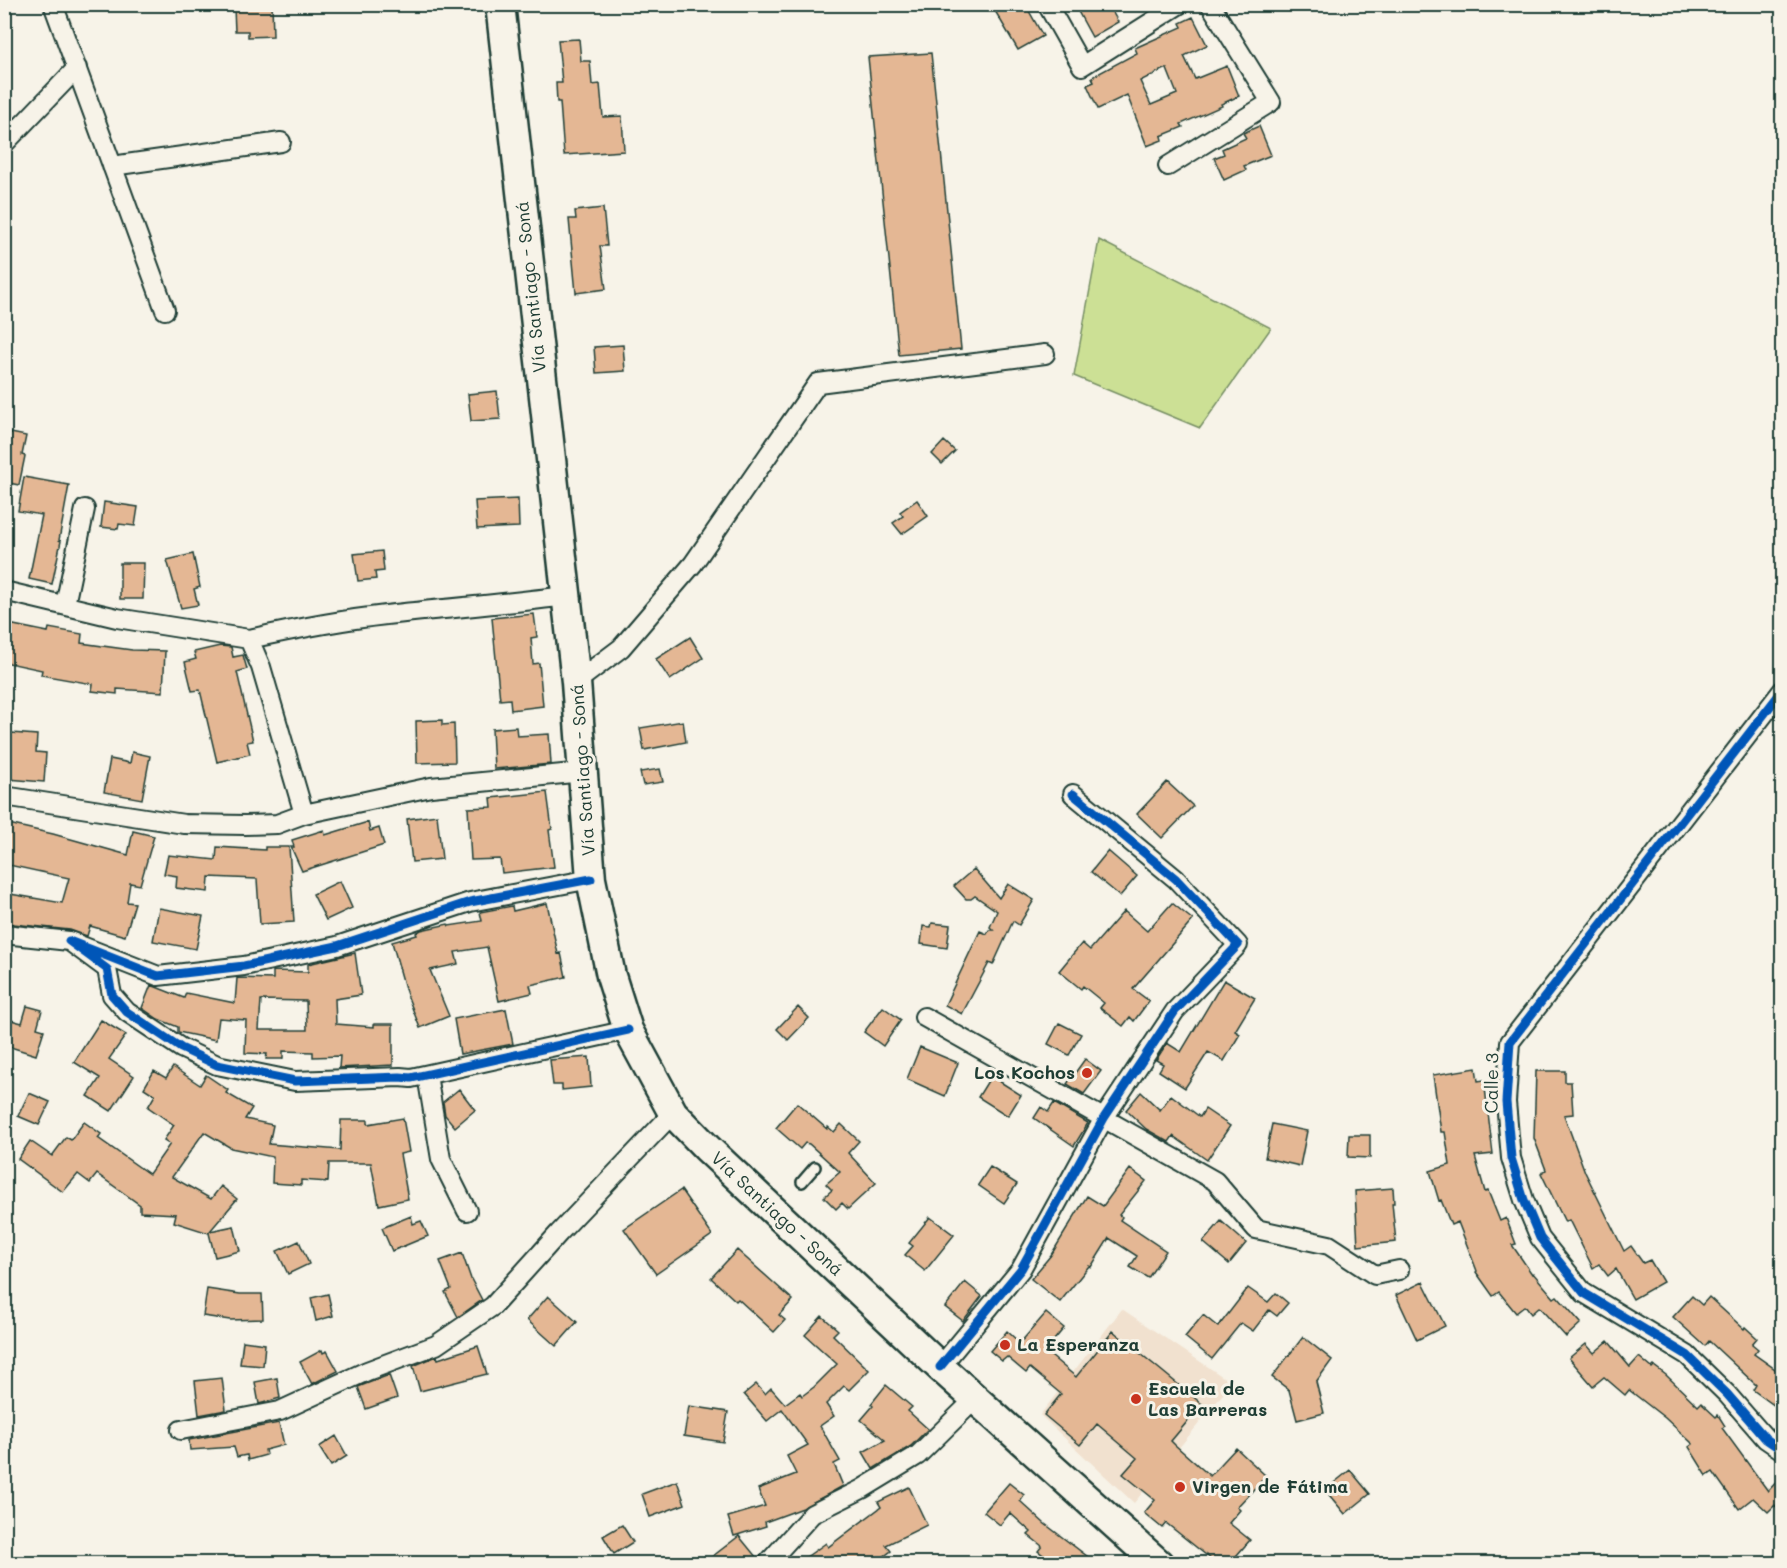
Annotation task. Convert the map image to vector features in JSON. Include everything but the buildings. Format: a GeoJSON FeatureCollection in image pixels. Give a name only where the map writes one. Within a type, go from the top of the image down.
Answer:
{"type":"FeatureCollection","features":[{"type":"Feature","properties":{"kind":"main road","name":"Vía Santiago - Soná"},"geometry":{"type":"LineString","coordinates":[[500,4],[576,682],[591,879],[611,976],[628,1030],[673,1113],[707,1148],[940,1367],[1158,1563]]}},
{"type":"Feature","properties":{"kind":"street"},"geometry":{"type":"LineString","coordinates":[[53,4],[165,310]]}},
{"type":"Feature","properties":{"kind":"street"},"geometry":{"type":"LineString","coordinates":[[1047,4],[1082,66],[1180,4]]}},
{"type":"Feature","properties":{"kind":"street"},"geometry":{"type":"LineString","coordinates":[[1168,166],[1271,102],[1210,4]]}},
{"type":"Feature","properties":{"kind":"street"},"geometry":{"type":"LineString","coordinates":[[4,144],[77,69]]}},
{"type":"Feature","properties":{"kind":"street"},"geometry":{"type":"LineString","coordinates":[[112,166],[281,142]]}},
{"type":"Feature","properties":{"kind":"street"},"geometry":{"type":"LineString","coordinates":[[576,682],[621,648],[693,564],[818,383],[1045,354]]}},
{"type":"Feature","properties":{"kind":"street"},"geometry":{"type":"LineString","coordinates":[[65,605],[85,509]]}},
{"type":"Feature","properties":{"kind":"street"},"geometry":{"type":"LineString","coordinates":[[4,591],[117,618],[249,639],[385,615],[518,603],[566,596]]}},
{"type":"Feature","properties":{"kind":"street"},"geometry":{"type":"LineString","coordinates":[[249,639],[261,667],[304,814]]}},
{"type":"Feature","properties":{"kind":"street","name":"Calle 3"},"geometry":{"type":"LineString","coordinates":[[1782,691],[1510,1042],[1506,1101],[1511,1158],[1524,1200],[1540,1238],[1584,1293],[1687,1355],[1727,1394],[1766,1439],[1782,1450]]}},
{"type":"Feature","properties":{"kind":"street"},"geometry":{"type":"LineString","coordinates":[[4,796],[184,824],[277,824],[304,814],[431,787],[583,772]]}},
{"type":"Feature","properties":{"kind":"street"},"geometry":{"type":"LineString","coordinates":[[940,1367],[1021,1269],[1104,1118],[1175,1011],[1238,945],[1176,879],[1073,794]]}},
{"type":"Feature","properties":{"kind":"street"},"geometry":{"type":"LineString","coordinates":[[4,934],[69,941],[158,976],[233,967],[337,946],[470,902],[591,879]]}},
{"type":"Feature","properties":{"kind":"street"},"geometry":{"type":"LineString","coordinates":[[69,941],[107,969],[112,995],[127,1012],[181,1048],[217,1065],[295,1081],[411,1078],[628,1030]]}},
{"type":"Feature","properties":{"kind":"street"},"geometry":{"type":"LineString","coordinates":[[924,1017],[1215,1181],[1256,1229],[1329,1245],[1375,1275],[1399,1270]]}},
{"type":"Feature","properties":{"kind":"street"},"geometry":{"type":"LineString","coordinates":[[427,1075],[441,1159],[467,1210]]}},
{"type":"Feature","properties":{"kind":"street"},"geometry":{"type":"LineString","coordinates":[[181,1430],[280,1411],[367,1371],[436,1345],[493,1306],[673,1113]]}},
{"type":"Feature","properties":{"kind":"street"},"geometry":{"type":"LineString","coordinates":[[767,1563],[812,1514],[862,1489],[918,1455],[975,1399]]}},
{"type":"Feature","properties":{"kind":"lane"},"geometry":{"type":"LineString","coordinates":[[802,1182],[815,1167]]}},
{"type":"Feature","properties":{"kind":"shaded area","name":"Escuela de Las Barreras"},"geometry":{"type":"Polygon","coordinates":[[[1122,1309],[1232,1383],[1134,1503],[1040,1415],[1122,1309]]]}},
{"type":"Feature","properties":{"kind":"green space"},"geometry":{"type":"Polygon","coordinates":[[[1099,240],[1271,328],[1200,428],[1074,376],[1099,240]]]}},
{"type":"Feature","properties":{"kind":"cycle path"},"geometry":{"type":"LineString","coordinates":[[1782,691],[1510,1042],[1506,1102],[1511,1158],[1524,1200],[1540,1238],[1584,1293],[1687,1355],[1727,1394],[1766,1439],[1782,1450]]}},
{"type":"Feature","properties":{"kind":"cycle path"},"geometry":{"type":"LineString","coordinates":[[940,1367],[1021,1269],[1104,1118],[1175,1011],[1238,945],[1176,879],[1073,794]]}},
{"type":"Feature","properties":{"kind":"cycle path"},"geometry":{"type":"LineString","coordinates":[[591,879],[470,902],[337,946],[244,966],[158,976],[69,941],[107,969],[112,995],[127,1012],[181,1048],[217,1065],[295,1081],[411,1078],[628,1030]]}},
{"type":"Feature","properties":{"kind":"place","name":"Los Kochos"},"geometry":{"type":"Point","coordinates":[1087,1073]}},
{"type":"Feature","properties":{"kind":"place","name":"La Esperanza"},"geometry":{"type":"Point","coordinates":[1005,1345]}},
{"type":"Feature","properties":{"kind":"place","name":"Escuela de Las Barreras"},"geometry":{"type":"Point","coordinates":[1136,1399]}},
{"type":"Feature","properties":{"kind":"place","name":"Virgen de Fátima"},"geometry":{"type":"Point","coordinates":[1180,1487]}}]}
